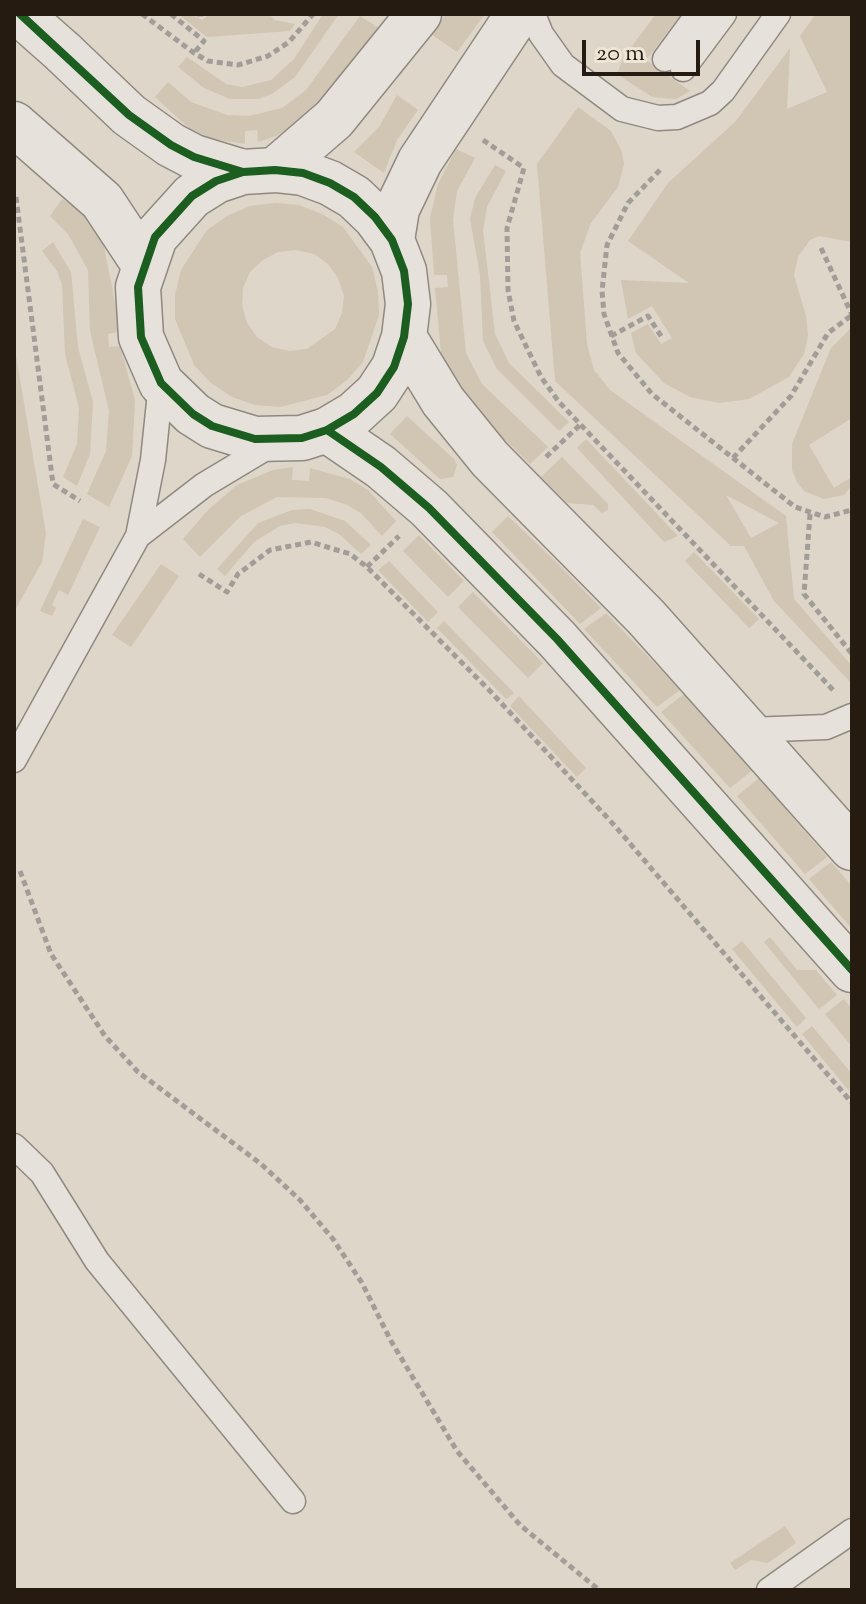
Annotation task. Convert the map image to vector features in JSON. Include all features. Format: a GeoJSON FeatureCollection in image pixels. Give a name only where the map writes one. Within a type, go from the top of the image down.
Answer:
{"type":"FeatureCollection","features":[{"type":"Feature","properties":{"kind":"street"},"geometry":{"type":"LineString","coordinates":[[20,14],[149,131],[194,157],[259,171],[303,173],[342,190],[375,217],[392,240],[404,271],[408,304],[404,337],[394,367],[377,393],[354,414],[327,430],[277,441],[244,437],[212,426],[176,400],[161,383],[141,337],[137,312],[143,263],[155,237],[192,196],[216,181],[259,171],[334,119],[419,14]]}},
{"type":"Feature","properties":{"kind":"street"},"geometry":{"type":"LineString","coordinates":[[392,240],[397,209],[408,185],[448,115],[518,14]]}},
{"type":"Feature","properties":{"kind":"street"},"geometry":{"type":"LineString","coordinates":[[14,124],[102,201],[143,263]]}},
{"type":"Feature","properties":{"kind":"street"},"geometry":{"type":"LineString","coordinates":[[404,337],[443,401],[490,459],[646,617],[851,836]]}},
{"type":"Feature","properties":{"kind":"street"},"geometry":{"type":"LineString","coordinates":[[327,430],[381,467],[421,501],[557,639],[852,970]]}},
{"type":"Feature","properties":{"kind":"lane"},"geometry":{"type":"LineString","coordinates":[[533,14],[541,34],[563,65],[622,109],[658,118],[677,117],[710,103],[723,91],[778,14]]}},
{"type":"Feature","properties":{"kind":"lane"},"geometry":{"type":"LineString","coordinates":[[698,14],[674,64],[724,14]]}},
{"type":"Feature","properties":{"kind":"lane"},"geometry":{"type":"LineString","coordinates":[[14,760],[138,536],[153,460],[161,383]]}},
{"type":"Feature","properties":{"kind":"lane"},"geometry":{"type":"LineString","coordinates":[[138,536],[204,485],[277,441]]}},
{"type":"Feature","properties":{"kind":"lane"},"geometry":{"type":"LineString","coordinates":[[750,730],[826,727],[848,709]]}},
{"type":"Feature","properties":{"kind":"lane"},"geometry":{"type":"LineString","coordinates":[[14,1146],[59,1195],[112,1280],[293,1501]]}},
{"type":"Feature","properties":{"kind":"lane"},"geometry":{"type":"LineString","coordinates":[[769,1590],[852,1531]]}},
{"type":"Feature","properties":{"kind":"path"},"geometry":{"type":"LineString","coordinates":[[142,14],[194,53],[222,64],[253,62],[289,42],[313,14]]}},
{"type":"Feature","properties":{"kind":"path"},"geometry":{"type":"LineString","coordinates":[[171,14],[204,41],[194,53]]}},
{"type":"Feature","properties":{"kind":"path"},"geometry":{"type":"LineString","coordinates":[[197,14],[204,14]]}},
{"type":"Feature","properties":{"kind":"path"},"geometry":{"type":"LineString","coordinates":[[448,115],[524,168],[507,228],[508,290],[514,321],[541,377],[559,402],[848,709]]}},
{"type":"Feature","properties":{"kind":"path"},"geometry":{"type":"LineString","coordinates":[[660,170],[628,203],[607,245],[602,291],[611,336],[639,382],[795,507],[825,517],[852,510]]}},
{"type":"Feature","properties":{"kind":"path"},"geometry":{"type":"LineString","coordinates":[[16,197],[53,484],[80,501]]}},
{"type":"Feature","properties":{"kind":"path"},"geometry":{"type":"LineString","coordinates":[[733,458],[791,396],[828,333],[852,315],[821,248]]}},
{"type":"Feature","properties":{"kind":"path"},"geometry":{"type":"LineString","coordinates":[[611,336],[648,316],[663,339]]}},
{"type":"Feature","properties":{"kind":"path"},"geometry":{"type":"LineString","coordinates":[[810,514],[804,594],[852,654]]}},
{"type":"Feature","properties":{"kind":"path"},"geometry":{"type":"LineString","coordinates":[[199,574],[227,592],[238,574],[262,555],[290,544],[311,542],[350,554],[367,567],[491,692],[615,826],[852,1103]]}},
{"type":"Feature","properties":{"kind":"path"},"geometry":{"type":"LineString","coordinates":[[20,871],[51,954],[76,997],[105,1036],[138,1072],[261,1164],[300,1200],[333,1239],[362,1283],[403,1363],[457,1451],[520,1525],[599,1590]]}},
{"type":"Feature","properties":{"kind":"shaded area"},"geometry":{"type":"Polygon","coordinates":[[[178,14],[191,14],[202,20],[210,14],[268,14],[275,20],[295,24],[290,31],[207,37],[178,14]]]}},
{"type":"Feature","properties":{"kind":"shaded area"},"geometry":{"type":"Polygon","coordinates":[[[323,14],[339,14],[295,77],[272,94],[258,99],[230,99],[204,88],[178,67],[187,57],[226,84],[242,87],[271,80],[294,59],[323,14]]]}},
{"type":"Feature","properties":{"kind":"shaded area"},"geometry":{"type":"Polygon","coordinates":[[[446,14],[485,14],[457,52],[431,34],[446,14]]]}},
{"type":"Feature","properties":{"kind":"shaded area"},"geometry":{"type":"Polygon","coordinates":[[[656,14],[681,14],[646,60],[690,91],[676,99],[652,97],[617,74],[623,58],[656,14]]]}},
{"type":"Feature","properties":{"kind":"shaded area"},"geometry":{"type":"Polygon","coordinates":[[[816,14],[852,14],[852,242],[819,236],[810,240],[798,257],[794,275],[808,335],[804,354],[789,377],[749,399],[719,403],[690,397],[664,383],[636,353],[631,333],[648,324],[661,344],[672,338],[652,306],[628,319],[621,280],[689,283],[628,241],[668,183],[736,121],[790,48],[787,109],[827,92],[800,36],[816,14]]]}},
{"type":"Feature","properties":{"kind":"shaded area"},"geometry":{"type":"Polygon","coordinates":[[[360,16],[379,28],[335,92],[293,128],[276,136],[258,142],[257,130],[245,131],[245,144],[213,139],[191,130],[155,97],[168,82],[191,102],[227,115],[249,116],[282,108],[306,90],[360,16]]]}},
{"type":"Feature","properties":{"kind":"shaded area"},"geometry":{"type":"Polygon","coordinates":[[[397,95],[418,110],[397,140],[384,173],[354,152],[379,127],[397,95]]]}},
{"type":"Feature","properties":{"kind":"shaded area"},"geometry":{"type":"Polygon","coordinates":[[[578,107],[611,131],[622,152],[624,164],[618,187],[591,223],[580,253],[587,344],[594,370],[610,390],[786,516],[794,599],[852,666],[852,684],[774,601],[744,546],[731,546],[555,381],[537,164],[578,107]],[[726,495],[751,538],[779,523],[726,495]]]}},
{"type":"Feature","properties":{"kind":"shaded area"},"geometry":{"type":"Polygon","coordinates":[[[456,149],[475,158],[457,191],[453,220],[466,353],[482,384],[548,447],[530,464],[464,400],[441,354],[435,288],[448,287],[447,275],[434,275],[430,218],[438,184],[456,149]]]}},
{"type":"Feature","properties":{"kind":"shaded area"},"geometry":{"type":"Polygon","coordinates":[[[495,165],[506,171],[487,207],[483,230],[495,334],[509,363],[569,422],[559,431],[497,369],[483,341],[480,275],[470,219],[475,198],[495,165]]]}},
{"type":"Feature","properties":{"kind":"shaded area"},"geometry":{"type":"Polygon","coordinates":[[[62,199],[81,211],[103,242],[117,312],[117,332],[108,334],[109,347],[120,346],[135,400],[132,456],[109,507],[87,494],[106,451],[109,411],[90,331],[88,270],[68,234],[50,216],[62,199]]]}},
{"type":"Feature","properties":{"kind":"shaded area"},"geometry":{"type":"Polygon","coordinates":[[[275,203],[299,205],[322,214],[343,227],[372,267],[378,291],[379,315],[363,362],[347,380],[327,395],[280,407],[255,405],[232,397],[211,383],[194,365],[175,319],[175,295],[181,270],[207,230],[227,216],[250,206],[275,203]],[[296,250],[278,252],[250,272],[243,288],[242,305],[247,323],[257,337],[272,347],[289,351],[307,349],[335,329],[342,313],[344,296],[338,278],[328,264],[314,254],[296,250]]]}},
{"type":"Feature","properties":{"kind":"shaded area"},"geometry":{"type":"Polygon","coordinates":[[[53,242],[71,272],[78,347],[93,402],[90,454],[77,486],[63,477],[77,444],[79,408],[65,354],[62,285],[57,271],[42,251],[53,242]]]}},
{"type":"Feature","properties":{"kind":"shaded area"},"geometry":{"type":"Polygon","coordinates":[[[852,327],[852,418],[809,445],[834,488],[850,478],[852,485],[844,495],[824,499],[804,491],[797,482],[792,470],[792,444],[831,348],[852,327]]]}},
{"type":"Feature","properties":{"kind":"shaded area"},"geometry":{"type":"Polygon","coordinates":[[[14,344],[46,533],[42,562],[14,612],[14,344]]]}},
{"type":"Feature","properties":{"kind":"shaded area"},"geometry":{"type":"Polygon","coordinates":[[[407,416],[454,459],[457,465],[453,477],[440,479],[390,434],[407,416]]]}},
{"type":"Feature","properties":{"kind":"shaded area"},"geometry":{"type":"Polygon","coordinates":[[[586,439],[678,536],[664,542],[577,448],[586,439]]]}},
{"type":"Feature","properties":{"kind":"shaded area"},"geometry":{"type":"Polygon","coordinates":[[[562,457],[608,504],[608,510],[602,513],[593,505],[567,503],[541,477],[562,457]]]}},
{"type":"Feature","properties":{"kind":"shaded area"},"geometry":{"type":"Polygon","coordinates":[[[293,467],[292,480],[309,481],[310,468],[350,479],[368,490],[396,521],[382,536],[361,513],[347,505],[326,498],[277,497],[241,516],[200,557],[183,539],[207,511],[237,485],[273,470],[293,467]]]}},
{"type":"Feature","properties":{"kind":"shaded area"},"geometry":{"type":"Polygon","coordinates":[[[310,509],[345,521],[371,545],[361,554],[339,534],[325,527],[295,523],[280,526],[254,542],[225,576],[217,569],[258,523],[292,510],[310,509]]]}},
{"type":"Feature","properties":{"kind":"shaded area"},"geometry":{"type":"Polygon","coordinates":[[[508,516],[601,608],[580,624],[492,532],[508,516]]]}},
{"type":"Feature","properties":{"kind":"shaded area"},"geometry":{"type":"Polygon","coordinates":[[[83,519],[100,527],[68,595],[59,590],[52,605],[56,608],[52,616],[40,611],[83,519]]]}},
{"type":"Feature","properties":{"kind":"shaded area"},"geometry":{"type":"Polygon","coordinates":[[[419,535],[464,581],[448,597],[403,551],[419,535]]]}},
{"type":"Feature","properties":{"kind":"shaded area"},"geometry":{"type":"Polygon","coordinates":[[[694,552],[759,619],[749,628],[685,561],[694,552]]]}},
{"type":"Feature","properties":{"kind":"shaded area"},"geometry":{"type":"Polygon","coordinates":[[[389,561],[438,612],[428,622],[378,570],[389,561]]]}},
{"type":"Feature","properties":{"kind":"shaded area"},"geometry":{"type":"Polygon","coordinates":[[[161,564],[179,576],[131,647],[112,635],[161,564]]]}},
{"type":"Feature","properties":{"kind":"shaded area"},"geometry":{"type":"Polygon","coordinates":[[[473,592],[543,663],[528,678],[458,607],[473,592]]]}},
{"type":"Feature","properties":{"kind":"shaded area"},"geometry":{"type":"Polygon","coordinates":[[[606,613],[680,690],[657,707],[584,629],[606,613]]]}},
{"type":"Feature","properties":{"kind":"shaded area"},"geometry":{"type":"Polygon","coordinates":[[[444,621],[514,693],[506,699],[437,628],[444,621]]]}},
{"type":"Feature","properties":{"kind":"shaded area"},"geometry":{"type":"Polygon","coordinates":[[[684,694],[753,770],[730,788],[661,712],[684,694]]]}},
{"type":"Feature","properties":{"kind":"shaded area"},"geometry":{"type":"Polygon","coordinates":[[[519,696],[586,768],[577,777],[510,706],[519,696]]]}},
{"type":"Feature","properties":{"kind":"shaded area"},"geometry":{"type":"Polygon","coordinates":[[[759,778],[827,857],[805,874],[737,796],[759,778]]]}},
{"type":"Feature","properties":{"kind":"shaded area"},"geometry":{"type":"Polygon","coordinates":[[[831,862],[852,886],[852,929],[809,879],[831,862]]]}},
{"type":"Feature","properties":{"kind":"shaded area"},"geometry":{"type":"Polygon","coordinates":[[[770,937],[797,970],[816,970],[837,995],[819,1009],[764,942],[770,937]]]}},
{"type":"Feature","properties":{"kind":"shaded area"},"geometry":{"type":"Polygon","coordinates":[[[742,941],[806,1018],[797,1027],[732,949],[742,941]]]}},
{"type":"Feature","properties":{"kind":"shaded area"},"geometry":{"type":"Polygon","coordinates":[[[844,999],[852,1009],[852,1047],[825,1014],[844,999]]]}},
{"type":"Feature","properties":{"kind":"shaded area"},"geometry":{"type":"Polygon","coordinates":[[[812,1026],[852,1074],[849,1091],[802,1034],[812,1026]]]}},
{"type":"Feature","properties":{"kind":"shaded area"},"geometry":{"type":"Polygon","coordinates":[[[785,1526],[796,1543],[768,1563],[751,1560],[735,1570],[730,1563],[785,1526]]]}},
{"type":"Feature","properties":{"kind":"cycle path"},"geometry":{"type":"LineString","coordinates":[[20,14],[129,115],[171,145],[194,157],[243,172],[275,170],[303,173],[330,183],[354,197],[375,217],[392,240],[404,271],[408,304],[404,337],[394,367],[377,393],[354,414],[327,430],[302,438],[255,439],[212,426],[193,414],[161,383],[141,337],[138,287],[155,237],[192,196],[216,181],[243,172]]}},
{"type":"Feature","properties":{"kind":"cycle path"},"geometry":{"type":"LineString","coordinates":[[327,430],[381,467],[429,508],[557,639],[852,970]]}}]}
